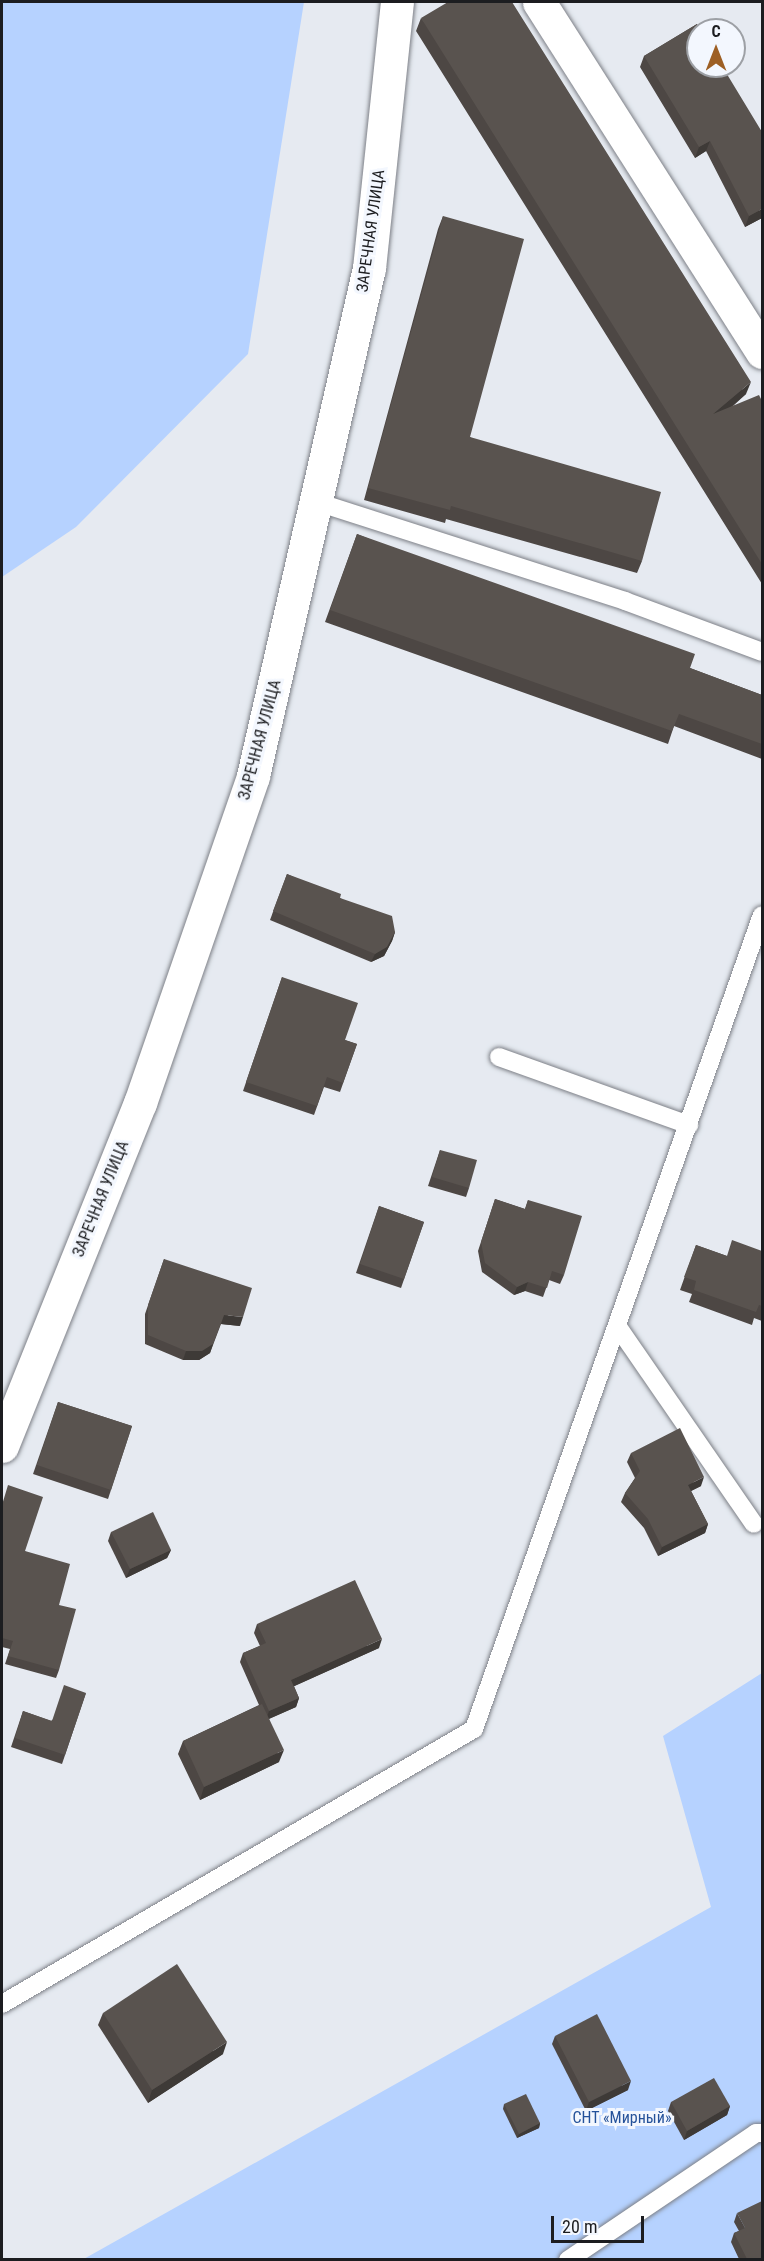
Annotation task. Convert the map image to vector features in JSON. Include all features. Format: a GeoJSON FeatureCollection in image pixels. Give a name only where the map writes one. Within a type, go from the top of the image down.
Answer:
{"type":"FeatureCollection","features":[{"type":"Feature","properties":{"kind":"street","name":"ЗАРЕЧНАЯ УЛИЦА"},"geometry":{"type":"LineString","coordinates":[[2,1446],[140,1103],[253,776],[369,268],[397,2]]}},
{"type":"Feature","properties":{"kind":"street"},"geometry":{"type":"LineString","coordinates":[[539,2],[762,352]]}},
{"type":"Feature","properties":{"kind":"lane"},"geometry":{"type":"LineString","coordinates":[[317,502],[625,601],[762,652]]}},
{"type":"Feature","properties":{"kind":"lane"},"geometry":{"type":"LineString","coordinates":[[2,2004],[474,1729],[762,915]]}},
{"type":"Feature","properties":{"kind":"lane"},"geometry":{"type":"LineString","coordinates":[[499,1057],[689,1125]]}},
{"type":"Feature","properties":{"kind":"lane"},"geometry":{"type":"LineString","coordinates":[[618,1327],[754,1524]]}},
{"type":"Feature","properties":{"kind":"lane"},"geometry":{"type":"LineString","coordinates":[[568,2259],[756,2133],[762,2133]]}},
{"type":"Feature","properties":{"kind":"green space"},"geometry":{"type":"Polygon","coordinates":[[[2,2],[304,2],[248,354],[76,527],[2,577],[2,2]]]}},
{"type":"Feature","properties":{"kind":"green space","name":"СНТ «Мирный»"},"geometry":{"type":"Polygon","coordinates":[[[762,1673],[762,2259],[82,2260],[711,1907],[663,1736],[762,1673]]]}},
{"type":"Feature","properties":{"kind":"building"},"geometry":{"type":"Polygon","coordinates":[[[448,2],[512,2],[751,382],[713,414],[759,395],[762,401],[762,564],[421,18],[448,2]]]}},
{"type":"Feature","properties":{"kind":"building"},"geometry":{"type":"Polygon","coordinates":[[[686,31],[686,78],[729,78],[762,132],[762,209],[749,216],[710,141],[699,147],[644,56],[686,31]]]}},
{"type":"Feature","properties":{"kind":"building"},"geometry":{"type":"Polygon","coordinates":[[[443,216],[524,239],[470,437],[661,492],[642,561],[451,506],[450,510],[368,488],[443,216]]]}},
{"type":"Feature","properties":{"kind":"building"},"geometry":{"type":"Polygon","coordinates":[[[357,534],[695,654],[690,668],[762,695],[762,744],[679,714],[672,731],[330,610],[357,534]]]}},
{"type":"Feature","properties":{"kind":"building"},"geometry":{"type":"Polygon","coordinates":[[[287,874],[341,894],[340,898],[392,916],[395,932],[387,947],[375,954],[273,911],[287,874]]]}},
{"type":"Feature","properties":{"kind":"building"},"geometry":{"type":"Polygon","coordinates":[[[282,977],[358,1003],[345,1040],[357,1044],[343,1083],[327,1077],[317,1106],[246,1082],[282,977]]]}},
{"type":"Feature","properties":{"kind":"building"},"geometry":{"type":"Polygon","coordinates":[[[440,1150],[477,1160],[469,1188],[432,1177],[440,1150]]]}},
{"type":"Feature","properties":{"kind":"building"},"geometry":{"type":"Polygon","coordinates":[[[495,1199],[525,1209],[528,1200],[582,1216],[564,1275],[552,1271],[547,1288],[528,1282],[517,1287],[485,1263],[481,1242],[495,1199]]]}},
{"type":"Feature","properties":{"kind":"building"},"geometry":{"type":"Polygon","coordinates":[[[379,1206],[424,1222],[404,1279],[360,1264],[379,1206]]]}},
{"type":"Feature","properties":{"kind":"building"},"geometry":{"type":"Polygon","coordinates":[[[732,1240],[762,1251],[762,1306],[759,1305],[756,1312],[694,1290],[696,1281],[684,1277],[696,1245],[727,1256],[732,1240]]]}},
{"type":"Feature","properties":{"kind":"building"},"geometry":{"type":"Polygon","coordinates":[[[164,1259],[252,1288],[243,1317],[224,1315],[213,1344],[202,1351],[186,1351],[148,1335],[148,1305],[164,1259]]]}},
{"type":"Feature","properties":{"kind":"building"},"geometry":{"type":"Polygon","coordinates":[[[58,1402],[132,1426],[111,1490],[37,1465],[58,1402]]]}},
{"type":"Feature","properties":{"kind":"building"},"geometry":{"type":"Polygon","coordinates":[[[680,1428],[704,1477],[688,1485],[708,1524],[662,1547],[648,1519],[625,1493],[640,1471],[631,1453],[680,1428]]]}},
{"type":"Feature","properties":{"kind":"building"},"geometry":{"type":"Polygon","coordinates":[[[8,1485],[43,1497],[25,1551],[70,1564],[59,1605],[76,1609],[59,1670],[8,1656],[13,1641],[2,1638],[2,1505],[8,1485]]]}},
{"type":"Feature","properties":{"kind":"building"},"geometry":{"type":"Polygon","coordinates":[[[153,1512],[171,1550],[130,1569],[111,1532],[153,1512]]]}},
{"type":"Feature","properties":{"kind":"building"},"geometry":{"type":"Polygon","coordinates":[[[355,1580],[382,1639],[291,1680],[299,1698],[269,1711],[243,1653],[266,1643],[257,1624],[355,1580]]]}},
{"type":"Feature","properties":{"kind":"building"},"geometry":{"type":"Polygon","coordinates":[[[64,1685],[86,1693],[65,1755],[15,1738],[23,1711],[52,1721],[64,1685]]]}},
{"type":"Feature","properties":{"kind":"building"},"geometry":{"type":"Polygon","coordinates":[[[262,1704],[284,1750],[204,1787],[183,1741],[262,1704]]]}},
{"type":"Feature","properties":{"kind":"building"},"geometry":{"type":"Polygon","coordinates":[[[177,1964],[227,2042],[152,2090],[103,2013],[177,1964]]]}},
{"type":"Feature","properties":{"kind":"building"},"geometry":{"type":"Polygon","coordinates":[[[597,2014],[631,2081],[589,2102],[555,2036],[597,2014]]]}},
{"type":"Feature","properties":{"kind":"building"},"geometry":{"type":"Polygon","coordinates":[[[714,2078],[730,2106],[687,2131],[671,2102],[714,2078]]]}},
{"type":"Feature","properties":{"kind":"building"},"geometry":{"type":"Polygon","coordinates":[[[526,2094],[540,2123],[519,2134],[504,2104],[526,2094]]]}},
{"type":"Feature","properties":{"kind":"building"},"geometry":{"type":"Polygon","coordinates":[[[762,2201],[762,2259],[747,2259],[734,2233],[745,2228],[737,2213],[762,2201]]]}}]}
